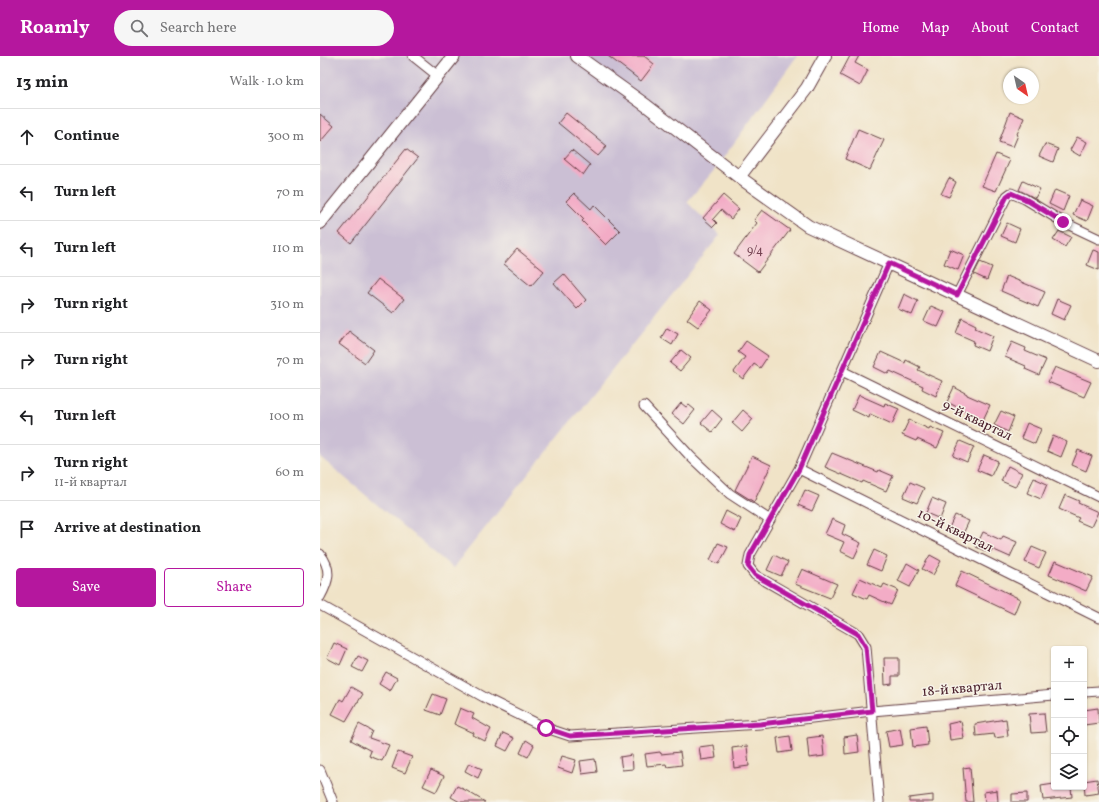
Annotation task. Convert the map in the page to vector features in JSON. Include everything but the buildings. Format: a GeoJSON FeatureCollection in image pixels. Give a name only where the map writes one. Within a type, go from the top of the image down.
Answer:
{"type":"FeatureCollection","features":[{"type":"Feature","properties":{"kind":"street"},"geometry":{"type":"LineString","coordinates":[[413,56],[438,76]]}},
{"type":"Feature","properties":{"kind":"street"},"geometry":{"type":"LineString","coordinates":[[320,223],[454,56]]}},
{"type":"Feature","properties":{"kind":"street"},"geometry":{"type":"LineString","coordinates":[[577,56],[647,106],[739,177],[808,226],[1099,361]]}},
{"type":"Feature","properties":{"kind":"street"},"geometry":{"type":"LineString","coordinates":[[739,177],[807,88],[825,56]]}},
{"type":"Feature","properties":{"kind":"street"},"geometry":{"type":"LineString","coordinates":[[957,295],[1007,196],[1011,193],[1025,199],[1063,222],[1099,239]]}},
{"type":"Feature","properties":{"kind":"street"},"geometry":{"type":"LineString","coordinates":[[879,802],[866,647],[858,634],[755,575],[748,566],[750,555],[799,469],[889,263]]}},
{"type":"Feature","properties":{"kind":"street","name":"9-й квартал"},"geometry":{"type":"LineString","coordinates":[[842,371],[1099,497]]}},
{"type":"Feature","properties":{"kind":"street"},"geometry":{"type":"LineString","coordinates":[[644,406],[691,457],[730,494],[770,520]]}},
{"type":"Feature","properties":{"kind":"street","name":"10-й квартал"},"geometry":{"type":"LineString","coordinates":[[799,469],[1099,618]]}},
{"type":"Feature","properties":{"kind":"street"},"geometry":{"type":"LineString","coordinates":[[320,554],[325,560],[328,572],[327,586],[320,597]]}},
{"type":"Feature","properties":{"kind":"street","name":"18-й квартал"},"geometry":{"type":"LineString","coordinates":[[320,605],[489,700],[546,728],[570,736],[760,724],[872,711],[1051,695]]}},
{"type":"Feature","properties":{"kind":"street"},"geometry":{"type":"LineString","coordinates":[[1087,692],[1099,691]]}},
{"type":"Feature","properties":{"kind":"street"},"geometry":{"type":"LineString","coordinates":[[320,770],[323,788],[333,802]]}},
{"type":"Feature","properties":{"kind":"shaded area"},"geometry":{"type":"Polygon","coordinates":[[[320,56],[797,56],[716,168],[687,202],[720,235],[453,568],[320,457],[320,56]]]}},
{"type":"Feature","properties":{"kind":"route"},"geometry":{"type":"LineString","coordinates":[[546,728],[570,736],[760,724],[872,711],[866,647],[858,634],[755,575],[748,566],[750,555],[799,469],[889,263],[957,295],[1007,196],[1011,193],[1025,199],[1063,222]]}}]}
